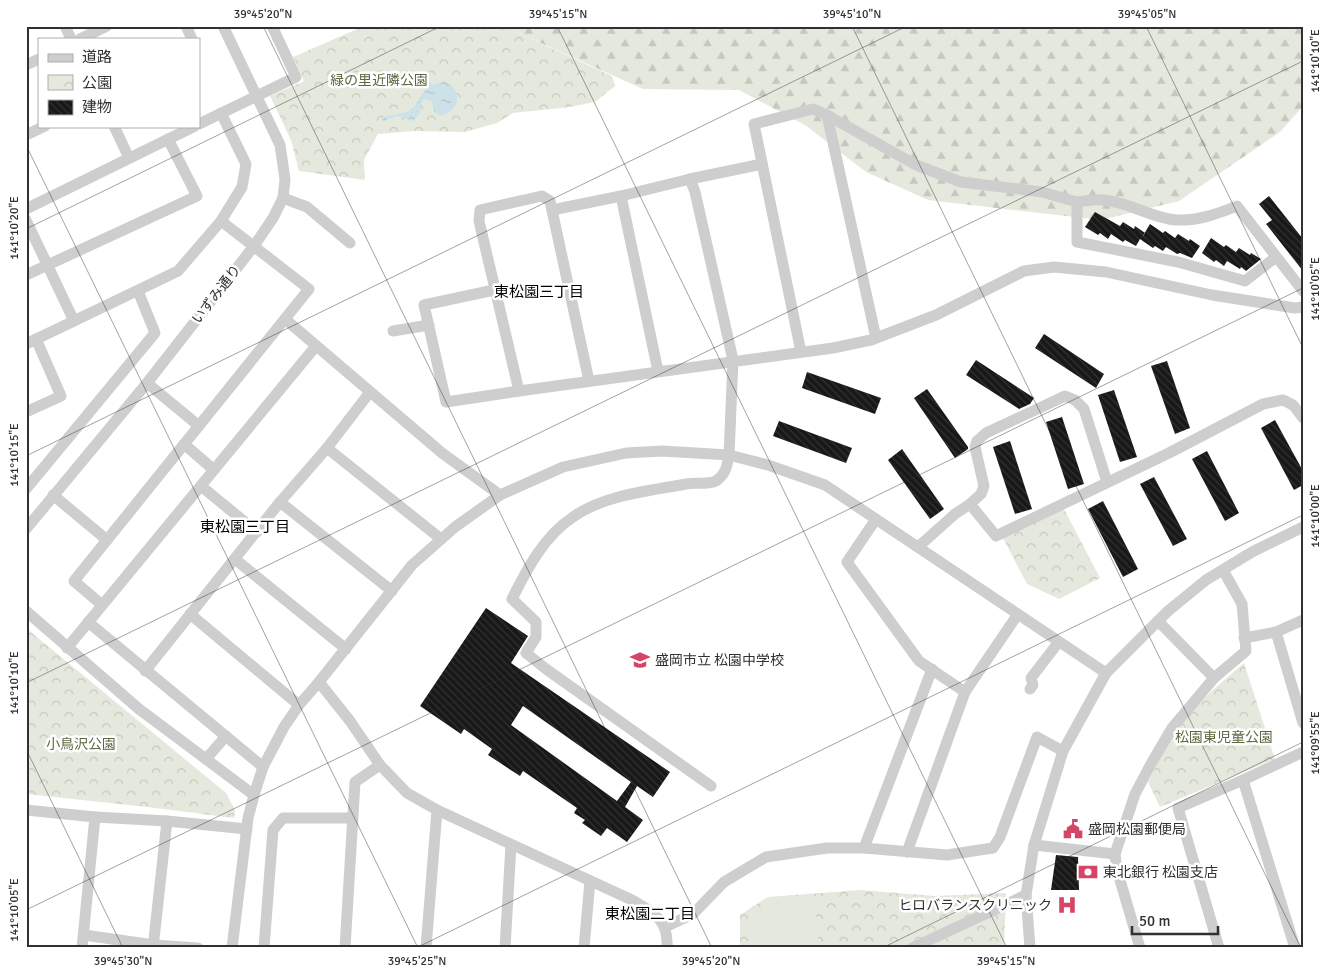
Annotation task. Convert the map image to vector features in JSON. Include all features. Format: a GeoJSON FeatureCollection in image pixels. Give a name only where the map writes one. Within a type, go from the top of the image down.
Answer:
{"type":"FeatureCollection","features":[{"type":"Feature","properties":{"kind":"street"},"geometry":{"type":"LineString","coordinates":[[65,26],[71,38]]}},
{"type":"Feature","properties":{"kind":"street"},"geometry":{"type":"LineString","coordinates":[[82,38],[107,26]]}},
{"type":"Feature","properties":{"kind":"street"},"geometry":{"type":"LineString","coordinates":[[186,26],[192,38]]}},
{"type":"Feature","properties":{"kind":"street","name":"いずみ通り"},"geometry":{"type":"LineString","coordinates":[[26,529],[147,383],[254,246],[283,198],[285,179],[280,145],[258,95],[223,26]]}},
{"type":"Feature","properties":{"kind":"street"},"geometry":{"type":"LineString","coordinates":[[200,124],[296,77],[273,27]]}},
{"type":"Feature","properties":{"kind":"street"},"geometry":{"type":"LineString","coordinates":[[26,65],[38,59]]}},
{"type":"Feature","properties":{"kind":"street"},"geometry":{"type":"LineString","coordinates":[[801,352],[754,124],[813,109],[916,165],[962,182],[1042,192],[1077,202],[1104,200],[1154,216],[1175,220],[1215,215],[1237,206],[1303,292]]}},
{"type":"Feature","properties":{"kind":"street"},"geometry":{"type":"LineString","coordinates":[[26,412],[61,396],[31,342],[178,271],[221,221],[242,187],[246,164],[221,113]]}},
{"type":"Feature","properties":{"kind":"street"},"geometry":{"type":"LineString","coordinates":[[827,115],[876,338]]}},
{"type":"Feature","properties":{"kind":"street"},"geometry":{"type":"LineString","coordinates":[[26,136],[41,128]]}},
{"type":"Feature","properties":{"kind":"street"},"geometry":{"type":"LineString","coordinates":[[115,128],[129,158]]}},
{"type":"Feature","properties":{"kind":"street"},"geometry":{"type":"LineString","coordinates":[[26,209],[191,128]]}},
{"type":"Feature","properties":{"kind":"street"},"geometry":{"type":"LineString","coordinates":[[26,275],[197,196],[168,139]]}},
{"type":"Feature","properties":{"kind":"street"},"geometry":{"type":"LineString","coordinates":[[552,210],[762,164]]}},
{"type":"Feature","properties":{"kind":"street"},"geometry":{"type":"LineString","coordinates":[[690,179],[695,192],[733,360],[729,455],[726,468],[722,476],[714,482],[688,483],[607,501],[572,517],[555,532],[530,562],[512,599],[536,622],[536,637],[526,653],[711,786]]}},
{"type":"Feature","properties":{"kind":"street"},"geometry":{"type":"LineString","coordinates":[[519,391],[479,221],[480,210],[542,196],[550,201],[589,381]]}},
{"type":"Feature","properties":{"kind":"street"},"geometry":{"type":"LineString","coordinates":[[621,196],[658,371]]}},
{"type":"Feature","properties":{"kind":"street"},"geometry":{"type":"LineString","coordinates":[[283,198],[307,207],[350,244]]}},
{"type":"Feature","properties":{"kind":"street"},"geometry":{"type":"LineString","coordinates":[[1077,202],[1078,242],[1178,262],[1245,281],[1276,257]]}},
{"type":"Feature","properties":{"kind":"street"},"geometry":{"type":"LineString","coordinates":[[26,220],[74,322]]}},
{"type":"Feature","properties":{"kind":"street"},"geometry":{"type":"LineString","coordinates":[[102,605],[74,581],[309,290],[221,221]]}},
{"type":"Feature","properties":{"kind":"street"},"geometry":{"type":"LineString","coordinates":[[494,290],[424,305],[446,402],[733,360],[833,348],[876,338],[936,315],[1024,272],[1054,267],[1106,272],[1212,295],[1295,308],[1303,307]]}},
{"type":"Feature","properties":{"kind":"street"},"geometry":{"type":"LineString","coordinates":[[26,489],[155,333],[138,291]]}},
{"type":"Feature","properties":{"kind":"street"},"geometry":{"type":"LineString","coordinates":[[285,319],[442,453],[500,495]]}},
{"type":"Feature","properties":{"kind":"street"},"geometry":{"type":"LineString","coordinates":[[393,331],[429,325]]}},
{"type":"Feature","properties":{"kind":"street"},"geometry":{"type":"LineString","coordinates":[[67,648],[316,346]]}},
{"type":"Feature","properties":{"kind":"street"},"geometry":{"type":"LineString","coordinates":[[147,383],[199,426]]}},
{"type":"Feature","properties":{"kind":"street"},"geometry":{"type":"LineString","coordinates":[[145,671],[236,560],[280,502],[327,448],[370,392]]}},
{"type":"Feature","properties":{"kind":"street"},"geometry":{"type":"LineString","coordinates":[[918,547],[980,494],[984,486],[975,447],[977,441],[986,434],[1065,396],[1075,400],[1084,409],[1106,482]]}},
{"type":"Feature","properties":{"kind":"street"},"geometry":{"type":"LineString","coordinates":[[970,504],[996,536],[1169,453],[1263,404],[1283,400],[1293,405],[1303,418]]}},
{"type":"Feature","properties":{"kind":"street"},"geometry":{"type":"LineString","coordinates":[[184,444],[214,470]]}},
{"type":"Feature","properties":{"kind":"street"},"geometry":{"type":"LineString","coordinates":[[327,448],[442,539]]}},
{"type":"Feature","properties":{"kind":"street"},"geometry":{"type":"LineString","coordinates":[[232,948],[248,818],[254,795],[263,767],[284,727],[299,705],[412,565],[474,512],[500,495],[563,467],[626,453],[662,451],[729,455],[768,465],[825,485],[1018,614],[1058,643],[1106,673]]}},
{"type":"Feature","properties":{"kind":"street"},"geometry":{"type":"LineString","coordinates":[[201,486],[257,532]]}},
{"type":"Feature","properties":{"kind":"street"},"geometry":{"type":"LineString","coordinates":[[54,495],[107,540]]}},
{"type":"Feature","properties":{"kind":"street"},"geometry":{"type":"LineString","coordinates":[[280,502],[392,591]]}},
{"type":"Feature","properties":{"kind":"street"},"geometry":{"type":"LineString","coordinates":[[876,519],[846,562],[919,661],[965,692]]}},
{"type":"Feature","properties":{"kind":"street"},"geometry":{"type":"LineString","coordinates":[[1030,948],[1026,895],[1034,845],[1063,751],[1106,673],[1158,621],[1206,580],[1252,552],[1303,527]]}},
{"type":"Feature","properties":{"kind":"street"},"geometry":{"type":"LineString","coordinates":[[236,560],[346,649]]}},
{"type":"Feature","properties":{"kind":"street"},"geometry":{"type":"LineString","coordinates":[[1140,948],[1115,854],[1135,794],[1172,728],[1214,678],[1246,651],[1242,604],[1223,570]]}},
{"type":"Feature","properties":{"kind":"street"},"geometry":{"type":"LineString","coordinates":[[26,611],[139,709],[254,795]]}},
{"type":"Feature","properties":{"kind":"street"},"geometry":{"type":"LineString","coordinates":[[190,614],[299,705]]}},
{"type":"Feature","properties":{"kind":"street"},"geometry":{"type":"LineString","coordinates":[[907,852],[965,692],[1018,614]]}},
{"type":"Feature","properties":{"kind":"street"},"geometry":{"type":"LineString","coordinates":[[1244,638],[1276,632],[1303,620]]}},
{"type":"Feature","properties":{"kind":"street"},"geometry":{"type":"LineString","coordinates":[[1158,621],[1214,678]]}},
{"type":"Feature","properties":{"kind":"street"},"geometry":{"type":"LineString","coordinates":[[88,622],[263,767]]}},
{"type":"Feature","properties":{"kind":"street"},"geometry":{"type":"LineString","coordinates":[[1276,632],[1298,690],[1303,723]]}},
{"type":"Feature","properties":{"kind":"street"},"geometry":{"type":"LineString","coordinates":[[1030,689],[1033,685],[1031,678],[1058,643]]}},
{"type":"Feature","properties":{"kind":"street"},"geometry":{"type":"LineString","coordinates":[[864,848],[932,669]]}},
{"type":"Feature","properties":{"kind":"street"},"geometry":{"type":"LineString","coordinates":[[319,682],[350,721],[380,765],[407,793],[437,810],[632,900],[652,912],[665,927],[667,948]]}},
{"type":"Feature","properties":{"kind":"street"},"geometry":{"type":"LineString","coordinates":[[206,759],[226,736]]}},
{"type":"Feature","properties":{"kind":"street"},"geometry":{"type":"LineString","coordinates":[[665,927],[693,914],[724,882],[766,857],[827,848],[864,848],[947,855],[993,848],[1000,837],[1037,737],[1063,751]]}},
{"type":"Feature","properties":{"kind":"street"},"geometry":{"type":"LineString","coordinates":[[1218,948],[1178,808],[1303,752]]}},
{"type":"Feature","properties":{"kind":"street"},"geometry":{"type":"LineString","coordinates":[[345,948],[352,818],[356,782],[380,765]]}},
{"type":"Feature","properties":{"kind":"street"},"geometry":{"type":"LineString","coordinates":[[1243,780],[1296,948]]}},
{"type":"Feature","properties":{"kind":"street"},"geometry":{"type":"LineString","coordinates":[[26,810],[95,817],[167,821],[247,830]]}},
{"type":"Feature","properties":{"kind":"street"},"geometry":{"type":"LineString","coordinates":[[426,948],[437,810]]}},
{"type":"Feature","properties":{"kind":"street"},"geometry":{"type":"LineString","coordinates":[[82,948],[95,817]]}},
{"type":"Feature","properties":{"kind":"street"},"geometry":{"type":"LineString","coordinates":[[264,948],[273,830],[283,818],[352,818]]}},
{"type":"Feature","properties":{"kind":"street"},"geometry":{"type":"LineString","coordinates":[[154,946],[167,821]]}},
{"type":"Feature","properties":{"kind":"street"},"geometry":{"type":"LineString","coordinates":[[505,948],[511,845]]}},
{"type":"Feature","properties":{"kind":"street"},"geometry":{"type":"LineString","coordinates":[[1034,845],[1115,854]]}},
{"type":"Feature","properties":{"kind":"street"},"geometry":{"type":"LineString","coordinates":[[584,948],[590,881]]}},
{"type":"Feature","properties":{"kind":"street"},"geometry":{"type":"LineString","coordinates":[[912,948],[1026,895]]}},
{"type":"Feature","properties":{"kind":"street"},"geometry":{"type":"LineString","coordinates":[[84,935],[154,946],[198,948]]}},
{"type":"Feature","properties":{"kind":"green space","name":"緑の里近隣公園"},"geometry":{"type":"Polygon","coordinates":[[[364,26],[503,26],[612,76],[615,86],[595,102],[570,107],[513,113],[497,123],[465,132],[414,131],[378,134],[364,160],[365,180],[299,171],[291,140],[270,96],[304,81],[293,57],[364,26]]]}},
{"type":"Feature","properties":{"kind":"green space"},"geometry":{"type":"Polygon","coordinates":[[[503,26],[1303,26],[1303,106],[1280,132],[1179,201],[1101,220],[928,200],[866,172],[805,125],[739,90],[643,89],[503,26]]]}},
{"type":"Feature","properties":{"kind":"green space"},"geometry":{"type":"Polygon","coordinates":[[[1064,509],[1100,578],[1059,599],[1027,584],[1003,538],[1064,509]]]}},
{"type":"Feature","properties":{"kind":"green space","name":"小鳥沢公園"},"geometry":{"type":"Polygon","coordinates":[[[26,628],[226,793],[235,810],[234,818],[26,794],[26,628]]]}},
{"type":"Feature","properties":{"kind":"green space","name":"松園東児童公園"},"geometry":{"type":"Polygon","coordinates":[[[1244,663],[1275,759],[1160,807],[1148,782],[1166,746],[1176,730],[1194,709],[1244,663]]]}},
{"type":"Feature","properties":{"kind":"green space"},"geometry":{"type":"Polygon","coordinates":[[[860,890],[935,896],[1006,893],[1004,948],[740,948],[740,915],[768,897],[860,890]]]}},
{"type":"Feature","properties":{"kind":"green space"},"geometry":{"type":"Polygon","coordinates":[[[814,899],[819,948],[751,948],[748,928],[751,919],[757,912],[775,903],[814,899]]]}},
{"type":"Feature","properties":{"kind":"water"},"geometry":{"type":"Polygon","coordinates":[[[430,82],[433,85],[446,83],[456,91],[457,100],[450,112],[442,116],[434,112],[432,101],[424,99],[417,117],[412,121],[397,116],[383,121],[382,117],[411,110],[426,90],[423,87],[430,82]]]}},
{"type":"Feature","properties":{"kind":"building"},"geometry":{"type":"Polygon","coordinates":[[[1269,196],[1303,239],[1303,271],[1266,224],[1272,220],[1259,204],[1269,196]]]}},
{"type":"Feature","properties":{"kind":"building"},"geometry":{"type":"Polygon","coordinates":[[[1095,212],[1120,226],[1123,222],[1134,229],[1135,226],[1145,233],[1150,224],[1163,233],[1165,231],[1175,238],[1178,234],[1200,246],[1192,258],[1180,253],[1177,254],[1166,247],[1163,251],[1155,246],[1153,248],[1140,239],[1136,246],[1125,240],[1123,242],[1111,234],[1108,239],[1100,233],[1098,235],[1085,227],[1095,212]]]}},
{"type":"Feature","properties":{"kind":"building"},"geometry":{"type":"Polygon","coordinates":[[[1211,238],[1224,247],[1226,245],[1236,252],[1239,248],[1261,259],[1246,271],[1227,261],[1224,266],[1216,260],[1214,262],[1202,253],[1211,238]]]}},
{"type":"Feature","properties":{"kind":"building"},"geometry":{"type":"Polygon","coordinates":[[[1044,334],[1104,374],[1096,388],[1035,348],[1044,334]]]}},
{"type":"Feature","properties":{"kind":"building"},"geometry":{"type":"Polygon","coordinates":[[[976,360],[1034,398],[1030,404],[1019,409],[966,375],[976,360]]]}},
{"type":"Feature","properties":{"kind":"building"},"geometry":{"type":"Polygon","coordinates":[[[1167,361],[1190,428],[1175,434],[1151,366],[1167,361]]]}},
{"type":"Feature","properties":{"kind":"building"},"geometry":{"type":"Polygon","coordinates":[[[807,372],[881,398],[875,414],[802,388],[807,372]]]}},
{"type":"Feature","properties":{"kind":"building"},"geometry":{"type":"Polygon","coordinates":[[[927,389],[968,447],[968,449],[955,458],[914,398],[927,389]]]}},
{"type":"Feature","properties":{"kind":"building"},"geometry":{"type":"Polygon","coordinates":[[[1114,390],[1137,457],[1120,462],[1098,395],[1114,390]]]}},
{"type":"Feature","properties":{"kind":"building"},"geometry":{"type":"Polygon","coordinates":[[[1062,417],[1084,484],[1068,489],[1046,422],[1062,417]]]}},
{"type":"Feature","properties":{"kind":"building"},"geometry":{"type":"Polygon","coordinates":[[[1275,420],[1303,471],[1303,485],[1294,490],[1261,428],[1275,420]]]}},
{"type":"Feature","properties":{"kind":"building"},"geometry":{"type":"Polygon","coordinates":[[[779,421],[852,448],[846,463],[773,436],[779,421]]]}},
{"type":"Feature","properties":{"kind":"building"},"geometry":{"type":"Polygon","coordinates":[[[1010,441],[1032,509],[1015,514],[993,447],[1010,441]]]}},
{"type":"Feature","properties":{"kind":"building"},"geometry":{"type":"Polygon","coordinates":[[[902,449],[944,509],[930,519],[888,460],[902,449]]]}},
{"type":"Feature","properties":{"kind":"building"},"geometry":{"type":"Polygon","coordinates":[[[1207,451],[1239,513],[1225,521],[1192,459],[1207,451]]]}},
{"type":"Feature","properties":{"kind":"building"},"geometry":{"type":"Polygon","coordinates":[[[1154,477],[1187,539],[1173,546],[1140,484],[1154,477]]]}},
{"type":"Feature","properties":{"kind":"building"},"geometry":{"type":"Polygon","coordinates":[[[1103,501],[1138,569],[1123,577],[1088,509],[1103,501]]]}},
{"type":"Feature","properties":{"kind":"building"},"geometry":{"type":"Polygon","coordinates":[[[486,608],[528,636],[511,663],[670,772],[653,797],[637,786],[625,807],[643,820],[627,842],[607,828],[601,836],[582,823],[585,820],[574,813],[577,808],[523,771],[520,776],[488,755],[492,749],[464,729],[461,734],[420,706],[486,608]],[[523,706],[511,725],[617,801],[631,782],[523,706]]]}},
{"type":"Feature","properties":{"kind":"building"},"geometry":{"type":"Polygon","coordinates":[[[1056,855],[1078,857],[1079,890],[1051,890],[1056,855]]]}},
{"type":"Feature","properties":{"kind":"place","name":"盛岡市立 松園中学校"},"geometry":{"type":"Point","coordinates":[640,660]}},
{"type":"Feature","properties":{"kind":"place","name":"盛岡松園郵便局"},"geometry":{"type":"Point","coordinates":[1073,829]}},
{"type":"Feature","properties":{"kind":"place","name":"東北銀行 松園支店"},"geometry":{"type":"Point","coordinates":[1088,872]}},
{"type":"Feature","properties":{"kind":"place","name":"ヒロバランスクリニック"},"geometry":{"type":"Point","coordinates":[1067,905]}},
{"type":"Feature","properties":{"kind":"district","name":"東松園三丁目"},"geometry":{"type":"Point","coordinates":[539,292]}},
{"type":"Feature","properties":{"kind":"district","name":"東松園三丁目"},"geometry":{"type":"Point","coordinates":[245,527]}},
{"type":"Feature","properties":{"kind":"district","name":"東松園二丁目"},"geometry":{"type":"Point","coordinates":[650,914]}}]}
